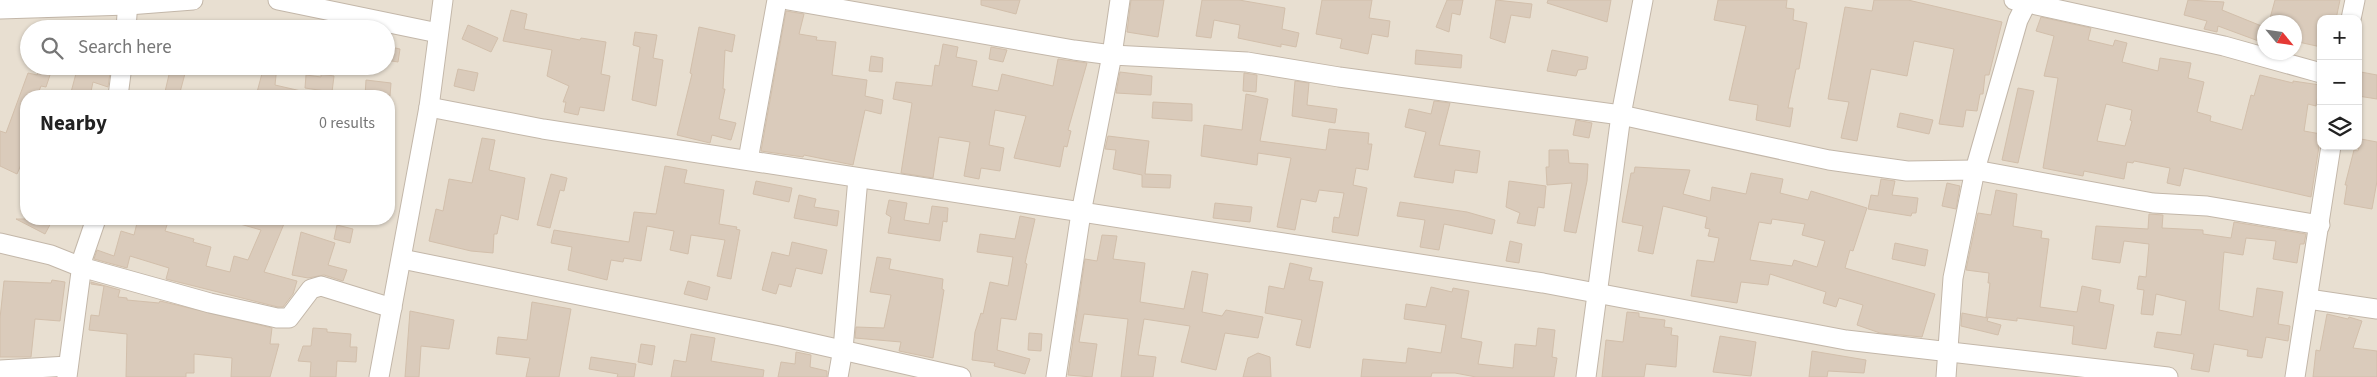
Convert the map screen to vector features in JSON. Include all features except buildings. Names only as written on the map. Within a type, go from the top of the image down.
[{"type":"street","points":[[0,9],[193,0]]},
{"type":"street","points":[[278,0],[375,20]]},
{"type":"street","points":[[379,377],[429,107],[442,0]]},
{"type":"street","points":[[748,160],[777,0]]},
{"type":"street","points":[[788,0],[1074,50],[1112,55],[1246,62],[1339,77],[1621,115],[1829,160],[1907,172],[1975,170],[2153,203],[2206,206],[2320,224]]},
{"type":"street","points":[[1056,377],[1081,213],[1112,55],[1120,0]]},
{"type":"street","points":[[1586,377],[1621,115],[1643,0]]},
{"type":"street","points":[[2352,15],[2355,0]]},
{"type":"street","points":[[1946,377],[1953,278],[1975,170],[2023,1],[2224,46],[2317,72]]},
{"type":"street","points":[[127,20],[128,2]]},
{"type":"street","points":[[395,24],[438,33]]},
{"type":"street","points":[[119,90],[121,75]]},
{"type":"street","points":[[429,107],[543,129],[1081,213],[1350,252],[1598,294],[1846,340],[2168,377]]},
{"type":"street","points":[[2295,377],[2330,150]]},
{"type":"street","points":[[838,377],[843,349],[858,178]]},
{"type":"street","points":[[0,370],[68,372],[81,267],[94,225]]},
{"type":"street","points":[[0,243],[51,255],[81,267],[210,303],[278,318],[289,318],[311,289],[321,286],[392,308]]},
{"type":"street","points":[[402,258],[843,349],[961,377]]},
{"type":"street","points":[[2308,299],[2377,309]]},
{"type":"shaded area","points":[[0,0],[2377,0],[2377,377],[0,377]]}]
